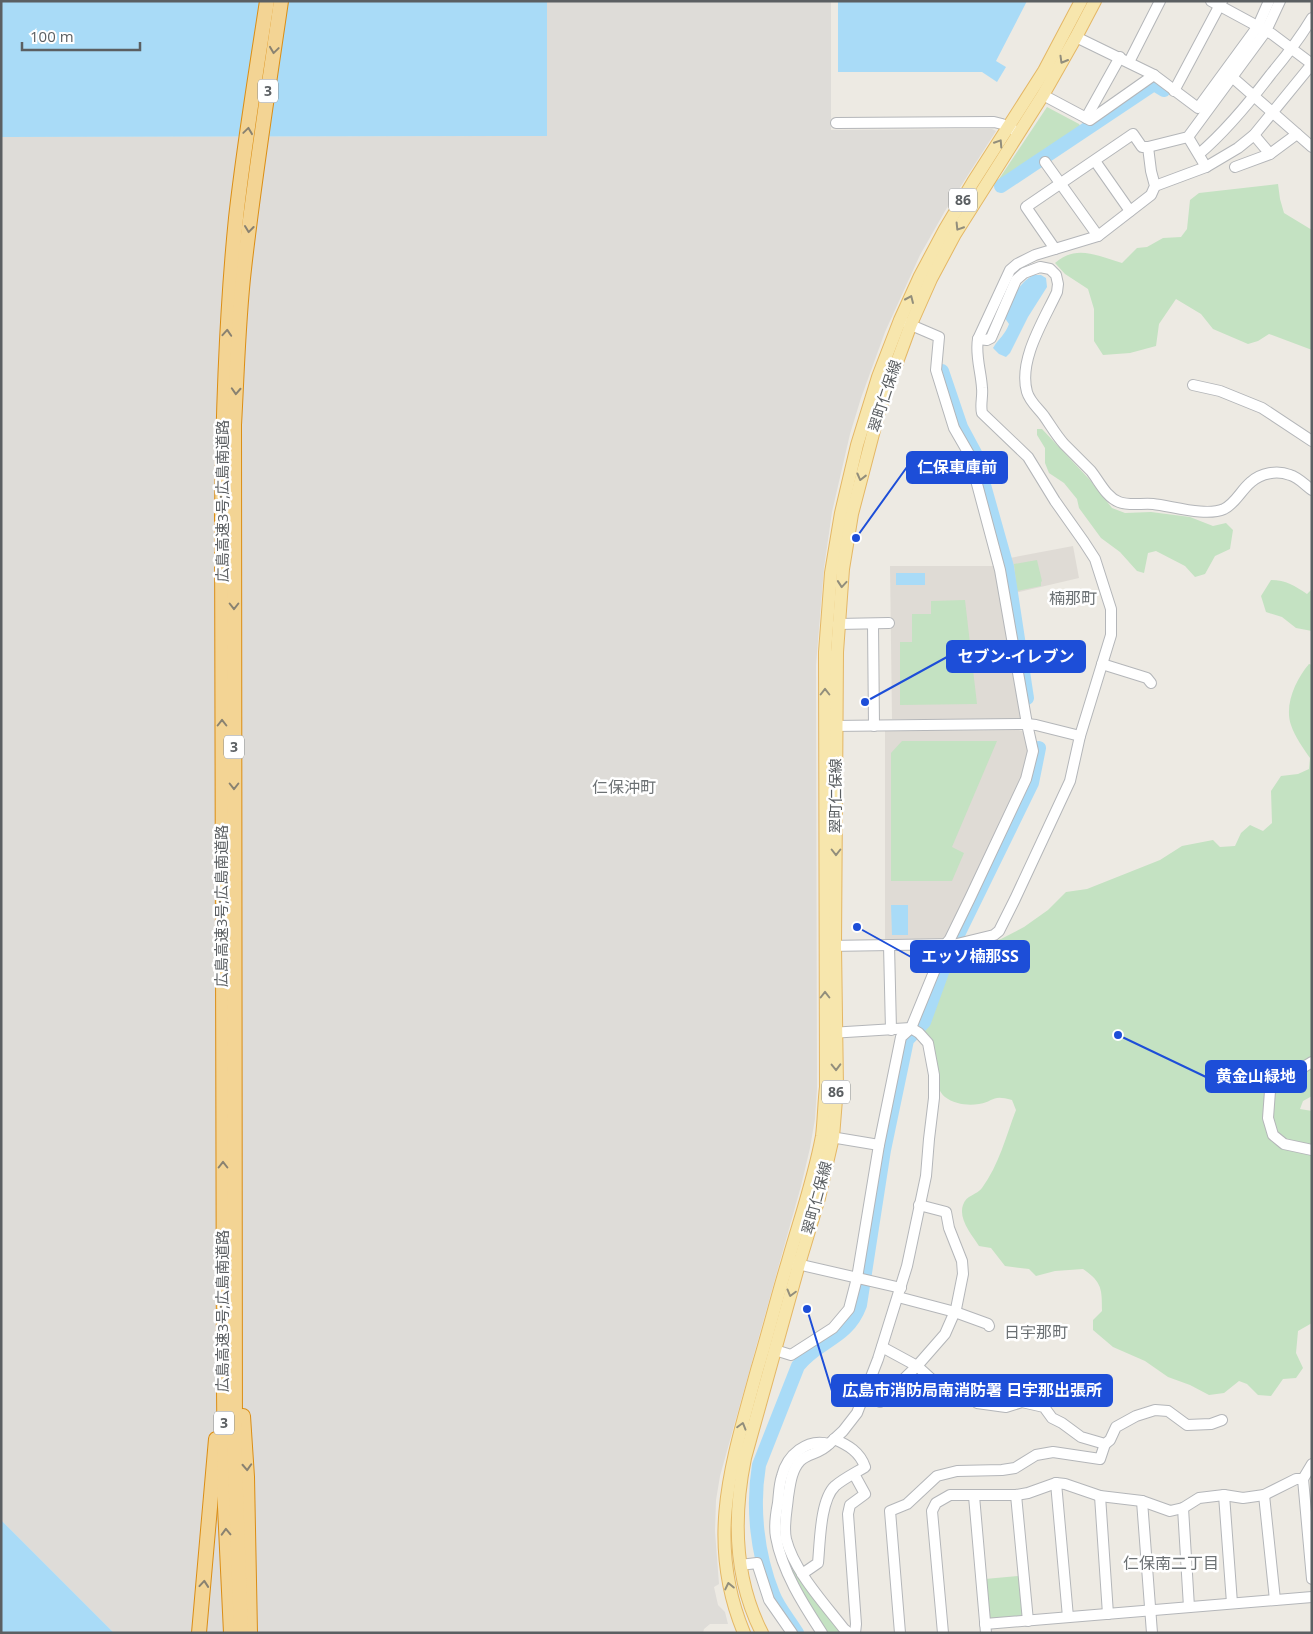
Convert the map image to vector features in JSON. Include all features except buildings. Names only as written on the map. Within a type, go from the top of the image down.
[{"type":"highway","name":"3","points":[[248,180],[267,1]]},
{"type":"highway","name":"3","points":[[248,180],[280,1]]},
{"type":"highway","name":"広島高速3号;広島南道路","points":[[231,1633],[224,1456],[223,425],[231,272],[248,180]]},
{"type":"highway","name":"広島高速3号;広島南道路","points":[[241,1633],[235,1466],[234,425],[248,180]]},
{"type":"highway","points":[[200,1632],[216,1430],[219,1280],[223,1214]]},
{"type":"highway","points":[[235,1314],[246,1452],[250,1633]]},
{"type":"highway","points":[[249,1522],[258,1633]]},
{"type":"main road","name":"翠町仁保線","points":[[831,726],[825,652],[831,573],[841,513],[880,410],[905,322],[931,279],[986,174],[1014,130],[1081,1]]},
{"type":"main road","name":"翠町仁保線","points":[[1014,130],[1043,95],[1095,1]]},
{"type":"main road","name":"翠町仁保線","points":[[744,1633],[730,1592],[725,1561],[723,1532],[726,1496],[734,1457],[793,1263],[819,1198],[837,1087],[830,1033],[831,726],[843,569],[861,456]]},
{"type":"main road","name":"翠町仁保線","points":[[762,1633],[749,1600],[740,1564],[737,1523],[741,1477],[775,1350],[793,1263]]},
{"type":"street","points":[[1086,118],[1160,1]]},
{"type":"street","points":[[1076,37],[1154,75],[1198,108],[1262,28],[1269,1]]},
{"type":"street","points":[[1055,249],[1026,207],[1133,134],[1142,148],[1188,137],[1232,77],[1280,1]]},
{"type":"street","points":[[1155,186],[1206,167],[1238,148],[1254,135],[1312,64],[1262,28],[1218,3],[1174,91]]},
{"type":"street","points":[[1199,154],[1217,139],[1254,96],[1292,49],[1312,18]]},
{"type":"street","points":[[1043,95],[1090,120],[1154,75]]},
{"type":"street","points":[[1232,77],[1312,146]]},
{"type":"street","points":[[836,123],[994,122],[1014,130]]},
{"type":"street","points":[[1235,167],[1270,154],[1297,134]]},
{"type":"street","points":[[1254,135],[1270,154]]},
{"type":"street","points":[[1188,137],[1206,167]]},
{"type":"street","points":[[830,946],[950,944],[994,935],[999,931],[1070,781],[1080,736],[1111,634],[1111,609],[1095,559],[1055,501],[1028,457],[982,413],[978,339],[1010,270],[1017,264],[1055,249],[1098,236],[1151,195],[1155,186],[1148,148]]},
{"type":"street","points":[[1095,161],[1130,210]]},
{"type":"street","points":[[1045,162],[1098,236]]},
{"type":"street","points":[[978,339],[987,340],[991,338],[1016,280],[1024,273],[1040,267],[1050,269],[1056,275],[1057,292],[1030,350],[1025,374],[1027,392],[1055,434],[1092,472],[1111,497],[1118,502],[1128,504],[1151,504],[1196,511],[1214,511],[1224,509],[1236,500],[1251,482],[1264,474],[1278,472],[1291,475],[1312,490]]},
{"type":"street","points":[[775,1350],[790,1355],[833,1328],[849,1309],[861,1279],[879,1145],[901,1038],[914,1030],[950,944],[950,938],[1026,779],[1033,751],[1000,570],[969,454],[954,428],[936,370],[939,338],[905,322]]},
{"type":"street","points":[[1193,385],[1220,391],[1262,408],[1312,441]]},
{"type":"street","points":[[838,624],[889,623]]},
{"type":"street","points":[[873,624],[874,726]]},
{"type":"street","points":[[1102,664],[1147,678],[1151,683]]},
{"type":"street","points":[[831,726],[1027,724],[1080,736]]},
{"type":"street","points":[[889,945],[891,1030]]},
{"type":"street","points":[[830,1033],[914,1030],[928,1043],[934,1075],[934,1098],[928,1139],[926,1176],[899,1292],[882,1347],[857,1414],[824,1450],[807,1456],[800,1461],[791,1478],[785,1538],[802,1574],[849,1633]]},
{"type":"street","points":[[1312,1062],[1279,1082],[1270,1091],[1268,1118],[1272,1135],[1284,1144],[1312,1150]]},
{"type":"street","points":[[828,1136],[879,1145]]},
{"type":"street","points":[[866,1390],[880,1402],[917,1366],[945,1334],[955,1312],[962,1286],[962,1261],[949,1228],[946,1212],[919,1205]]},
{"type":"street","points":[[793,1263],[861,1279],[988,1324],[989,1326]]},
{"type":"street","points":[[882,1347],[917,1366],[940,1386]]},
{"type":"street","points":[[977,1403],[1006,1407],[1022,1402],[1044,1407],[1052,1418],[1081,1437],[1105,1444]]},
{"type":"street","points":[[900,1633],[890,1511],[907,1504],[937,1476],[957,1471],[1015,1468],[1036,1455],[1053,1452],[1100,1459],[1105,1444],[1110,1440],[1116,1427],[1136,1416],[1155,1410],[1168,1411],[1187,1425],[1211,1424],[1222,1420]]},
{"type":"street","points":[[802,1574],[818,1563],[825,1505],[828,1496],[834,1487],[865,1467],[862,1459],[847,1445],[832,1441],[808,1444],[793,1454],[782,1475],[776,1516],[775,1536],[787,1572],[807,1611],[822,1633]]},
{"type":"street","points":[[1312,1464],[1303,1479],[1312,1579]]},
{"type":"street","points":[[854,1474],[865,1494],[850,1505],[848,1514],[856,1624],[855,1633]]},
{"type":"street","points":[[943,1633],[932,1511],[936,1503],[950,1495],[1016,1495],[1028,1493],[1056,1483],[1065,1484],[1100,1496],[1142,1501],[1170,1511],[1183,1508],[1199,1498],[1224,1495],[1242,1498],[1264,1494],[1296,1479],[1303,1479]]},
{"type":"street","points":[[1056,1483],[1068,1617]]},
{"type":"street","points":[[1264,1494],[1275,1600]]},
{"type":"street","points":[[1016,1495],[1028,1620]]},
{"type":"street","points":[[1224,1495],[1232,1603]]},
{"type":"street","points":[[974,1496],[986,1629],[1028,1620],[1312,1597]]},
{"type":"street","points":[[1100,1496],[1108,1614]]},
{"type":"street","points":[[1142,1501],[1152,1633]]},
{"type":"street","points":[[1183,1508],[1189,1607]]},
{"type":"street","points":[[740,1564],[757,1563],[769,1600],[792,1633]]},
{"type":"shaded area","points":[[547,1],[831,1],[831,130],[992,129],[996,131],[945,211],[920,255],[885,332],[850,434],[832,512],[824,568],[816,665],[817,1089],[815,1119],[801,1186],[720,1476],[716,1500],[715,1531],[719,1584],[714,1587],[718,1605],[725,1612],[728,1624],[710,1624],[704,1629],[703,1633],[114,1633],[1,1520],[1,137],[547,136]]},
{"type":"shaded area","points":[[1073,546],[1079,578],[1015,593],[1010,558]]},
{"type":"shaded area","points":[[890,566],[995,566],[1022,716],[1019,719],[892,719]]},
{"type":"shaded area","points":[[1019,730],[1025,732],[1030,748],[1023,778],[946,939],[885,941],[885,731]]},
{"type":"green space","points":[[1047,107],[1079,124],[1081,127],[999,183],[997,182]]},
{"type":"green space","points":[[1278,184],[1284,213],[1312,230],[1312,350],[1269,334],[1258,341],[1248,344],[1213,329],[1201,314],[1176,299],[1159,324],[1156,346],[1130,353],[1103,355],[1094,341],[1094,309],[1088,289],[1065,274],[1055,263],[1071,254],[1087,253],[1122,263],[1137,248],[1147,247],[1163,238],[1181,237],[1187,229],[1190,200],[1199,193]]},
{"type":"green space","points":[[1037,429],[1042,429],[1090,480],[1112,508],[1125,513],[1151,512],[1190,517],[1213,526],[1226,523],[1233,530],[1230,549],[1215,556],[1205,574],[1195,577],[1185,566],[1156,551],[1148,553],[1144,573],[1137,571],[1120,552],[1101,538],[1079,508],[1077,499],[1064,483],[1049,473],[1045,463],[1045,448],[1037,435]]},
{"type":"green space","points":[[1037,560],[1042,581],[1041,586],[1017,591],[1014,564]]},
{"type":"green space","points":[[1271,580],[1286,582],[1307,594],[1312,589],[1312,631],[1296,628],[1282,617],[1266,612],[1261,596]]},
{"type":"green space","points":[[965,600],[977,704],[900,705],[900,642],[912,642],[912,614],[931,614],[931,601]]},
{"type":"green space","points":[[1309,664],[1312,665],[1312,1096],[1303,1101],[1300,1109],[1312,1111],[1312,1323],[1298,1331],[1296,1353],[1303,1368],[1296,1378],[1283,1379],[1271,1396],[1258,1395],[1247,1384],[1239,1381],[1224,1393],[1209,1395],[1190,1385],[1168,1377],[1145,1361],[1113,1347],[1093,1330],[1093,1320],[1102,1311],[1102,1297],[1097,1282],[1083,1269],[1055,1271],[1036,1276],[1029,1269],[1005,1266],[991,1248],[979,1246],[962,1216],[963,1205],[967,1199],[980,1190],[988,1179],[998,1160],[1016,1110],[1012,1100],[1005,1098],[997,1098],[984,1103],[970,1105],[957,1103],[945,1097],[937,1085],[921,1029],[937,987],[951,962],[971,948],[1001,939],[1024,927],[1048,910],[1066,892],[1087,889],[1160,860],[1182,846],[1213,840],[1220,847],[1235,846],[1241,833],[1250,825],[1263,831],[1272,823],[1271,791],[1281,776],[1298,774],[1309,769],[1310,758],[1299,742],[1291,725],[1289,709],[1292,693]]},
{"type":"green space","points":[[902,741],[997,741],[952,847],[964,853],[952,881],[891,881],[891,753]]},
{"type":"green space","points":[[780,1526],[842,1633],[827,1633],[804,1596],[784,1552]]},
{"type":"green space","points":[[1019,1576],[1023,1614],[1018,1618],[993,1620],[988,1616],[985,1579]]},
{"type":"water","points":[[1,1],[547,1],[547,136],[1,137]]},
{"type":"water","points":[[838,1],[1027,1],[996,61],[1006,67],[997,82],[982,72],[838,72]]},
{"type":"water","points":[[1034,275],[1041,275],[1046,278],[1047,287],[1006,357],[999,354],[993,348],[1009,324],[1004,317],[1016,293],[1028,278]]},
{"type":"water","points":[[896,573],[925,573],[925,585],[896,585]]},
{"type":"water","points":[[891,905],[908,905],[908,935],[892,935]]},
{"type":"water","points":[[1,1520],[114,1633],[1,1633]]},
{"type":"waterway","points":[[1001,186],[1154,84],[1164,90]]},
{"type":"waterway","points":[[942,371],[961,427],[975,453],[1007,567],[1027,698]]},
{"type":"waterway","points":[[797,1633],[775,1599],[763,1563],[756,1514],[759,1465],[798,1366],[814,1350],[848,1326],[860,1305],[884,1150],[907,1040],[924,1022],[949,953],[1032,783],[1039,748]]},
{"type":"place","name":"仁保車庫前","points":[[856,538]]},
{"type":"place","name":"セブン-イレブン","points":[[865,702]]},
{"type":"place","name":"エッソ楠那SS","points":[[857,927]]},
{"type":"place","name":"黄金山緑地","points":[[1118,1035]]},
{"type":"place","name":"広島市消防局南消防署 日宇那出張所","points":[[807,1309]]},
{"type":"district","name":"楠那町","points":[[1073,598]]},
{"type":"district","name":"仁保沖町","points":[[624,787]]},
{"type":"district","name":"日宇那町","points":[[1036,1332]]},
{"type":"district","name":"仁保南二丁目","points":[[1171,1563]]}]
